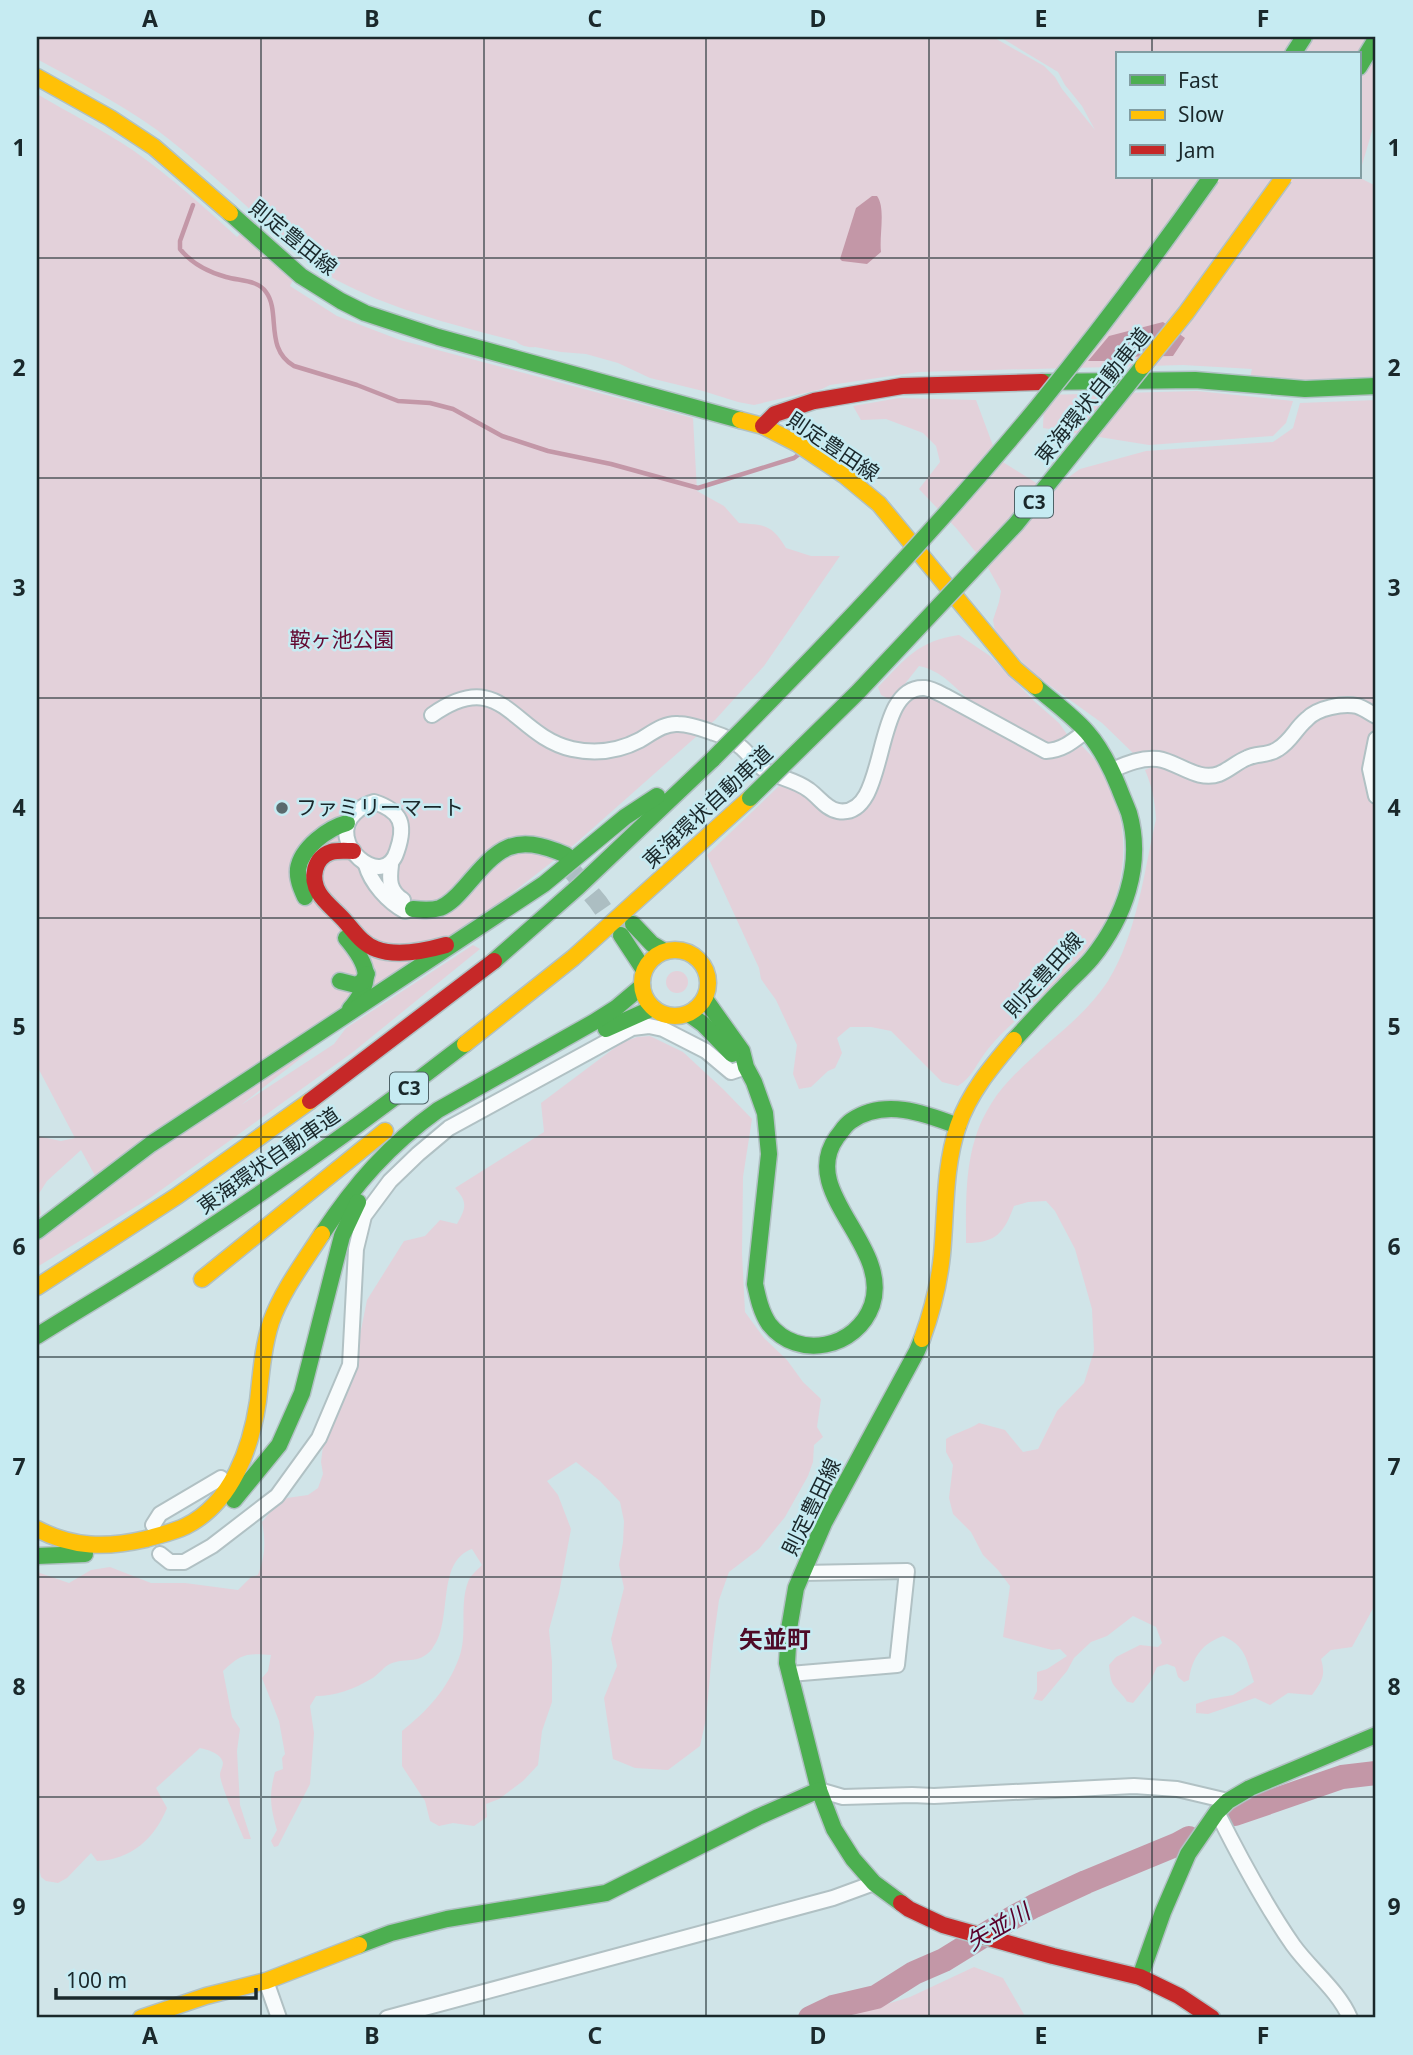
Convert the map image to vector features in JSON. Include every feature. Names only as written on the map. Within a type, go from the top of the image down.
[{"type":"main road","points":[[1294,52],[1304,37]]},
{"type":"main road","points":[[1360,65],[1376,39]]},
{"type":"main road","name":"則定豊田線","points":[[37,77],[110,118],[154,147],[301,276],[365,313],[438,338],[763,426],[798,444],[844,475],[879,504],[1015,669],[1086,731],[1103,753],[1129,814],[1133,838],[1130,886],[1122,911],[1091,959],[998,1059],[975,1090],[957,1126],[947,1173],[938,1283],[925,1329],[917,1351],[824,1523],[802,1573],[796,1588],[789,1629],[787,1664],[819,1790],[834,1829],[853,1859],[874,1883],[909,1909],[943,1925],[1140,1977],[1179,1996],[1212,2018]]},
{"type":"main road","name":"東海環状自動車道","points":[[37,1287],[109,1242],[340,1081],[493,962],[713,759],[820,652],[971,487],[1062,377],[1210,178]]},
{"type":"main road","name":"東海環状自動車道","points":[[37,1336],[198,1236],[401,1094],[573,958],[750,798],[858,692],[1016,524],[1186,313],[1283,178]]},
{"type":"main road","points":[[763,426],[775,414],[814,401],[902,386],[1094,380],[1208,381],[1305,389],[1376,386]]},
{"type":"main road","points":[[37,1231],[151,1144],[479,929],[544,884],[625,817],[713,759]]},
{"type":"main road","points":[[340,1020],[362,994],[367,974],[366,965],[359,952],[305,897],[297,875],[302,855],[339,824],[347,823]]},
{"type":"main road","points":[[413,909],[428,911],[442,908],[457,896],[495,853],[511,845],[544,845],[563,857]]},
{"type":"main road","points":[[353,851],[333,852],[320,860],[315,868],[313,884],[368,944],[387,951],[429,949],[456,942],[479,929]]},
{"type":"main road","points":[[37,1529],[65,1542],[103,1546],[172,1532],[203,1515],[218,1500],[239,1470],[251,1440],[265,1341],[277,1307],[333,1217],[361,1178],[396,1141],[438,1110],[616,1008],[643,978],[656,956],[664,951],[684,950],[701,961],[709,979],[709,989],[698,1008],[689,1014],[670,1016],[653,1008],[644,994],[643,978],[627,930],[664,951]]},
{"type":"main road","points":[[433,1089],[573,958]]},
{"type":"main road","points":[[340,981],[350,986],[359,985],[367,974]]},
{"type":"main road","points":[[705,999],[742,1051],[765,1113],[769,1154],[755,1284],[764,1318],[776,1332],[792,1342],[808,1347],[823,1346],[851,1336],[870,1313],[874,1300],[876,1289],[873,1266],[832,1193],[828,1175],[831,1145],[841,1130],[854,1117],[887,1108],[927,1115],[957,1126]]},
{"type":"main road","points":[[37,1556],[103,1553],[150,1545],[208,1524],[229,1506],[278,1445],[293,1412],[309,1368],[342,1236],[350,1216],[369,1185],[397,1156],[440,1123],[597,1034],[653,1008]]},
{"type":"main road","points":[[689,1014],[703,1024],[746,1067]]},
{"type":"main road","points":[[202,1279],[392,1125]]},
{"type":"main road","points":[[1140,1977],[1163,1912],[1188,1854],[1222,1807],[1250,1788],[1376,1735]]},
{"type":"main road","points":[[141,2018],[206,1996],[266,1981],[391,1933],[481,1913],[606,1893],[758,1817],[819,1790]]},
{"type":"street","points":[[432,715],[459,699],[482,698],[505,705],[528,727],[554,743],[600,751],[617,749],[677,723],[693,726],[728,738],[742,747],[763,770],[808,789],[827,807],[836,811],[847,811],[856,807],[868,791],[895,709],[902,698],[918,688],[929,688],[1046,751],[1066,747],[1086,731]]},
{"type":"street","points":[[1112,770],[1137,760],[1159,759],[1193,773],[1218,775],[1245,758],[1277,750],[1293,737],[1312,714],[1330,708],[1359,706],[1376,716]]},
{"type":"street","points":[[1376,739],[1370,769],[1376,796]]},
{"type":"street","points":[[374,802],[392,810],[402,826],[391,865],[390,879],[394,893],[408,902],[413,909],[405,911],[390,900],[353,851],[346,837],[347,823],[352,816],[366,804],[374,802]]},
{"type":"street","points":[[366,865],[382,868],[391,865]]},
{"type":"street","points":[[160,1555],[170,1562],[184,1562],[212,1546],[278,1496],[319,1438],[350,1366],[356,1249],[364,1216],[390,1181],[428,1145],[449,1128],[632,1028],[649,1026],[663,1029],[706,1051],[731,1072],[746,1067]]},
{"type":"street","points":[[153,1525],[160,1514],[221,1478]]},
{"type":"street","points":[[790,1674],[897,1665],[907,1571],[802,1573]]},
{"type":"street","points":[[819,1790],[843,1797],[934,1796],[1134,1786],[1177,1789],[1222,1807],[1253,1883],[1288,1936],[1350,2018]]},
{"type":"street","points":[[387,2018],[833,1898],[874,1883]]},
{"type":"street","points":[[266,1981],[279,2018]]},
{"type":"green space","points":[[37,37],[993,37],[1044,66],[1095,130],[1058,72],[1000,37],[1376,37],[1376,118],[1360,172],[1360,52],[1116,52],[1116,178],[1360,178],[1376,186],[1376,377],[1318,382],[1250,378],[1252,369],[1183,365],[918,372],[830,385],[754,405],[738,402],[650,378],[618,363],[586,354],[525,346],[516,341],[404,309],[351,287],[301,258],[299,253],[229,190],[157,130],[113,101],[37,59]]},
{"type":"green space","name":"鞍ヶ池公園","points":[[37,94],[148,161],[237,237],[240,234],[294,278],[290,286],[337,316],[400,340],[693,418],[697,491],[724,506],[739,523],[762,526],[772,531],[786,548],[811,556],[840,556],[764,666],[715,720],[575,844],[241,1105],[334,1044],[346,1028],[473,945],[480,949],[353,1052],[150,1198],[37,1267],[37,1240],[104,1192],[81,1150],[47,1181],[38,1195],[41,1214],[37,1218],[37,1136],[61,1141],[75,1138],[37,1066]]},
{"type":"green space","points":[[1197,391],[1293,401],[1286,423],[1273,436],[1149,445],[1043,428],[1044,395]]},
{"type":"green space","points":[[899,398],[976,400],[998,459],[1049,491],[1080,469],[1146,451],[1273,442],[1293,428],[1300,403],[1376,400],[1376,710],[1327,705],[1273,748],[1205,772],[1157,755],[1133,753],[1102,723],[1031,672],[995,631],[993,620],[1001,591],[987,566],[919,489],[940,462],[936,446],[923,433],[886,419],[861,420],[853,406]]},
{"type":"green space","points":[[959,635],[990,656],[1059,723],[1069,737],[1054,743],[1023,734],[980,708],[941,676],[919,666],[889,699],[881,695],[878,687],[914,652],[933,642]]},
{"type":"green space","points":[[928,695],[1047,759],[1065,755],[1081,745],[1099,765],[1110,784],[1122,825],[1122,867],[1112,909],[1083,954],[997,1038],[971,1074],[958,1086],[942,1082],[891,1031],[850,1027],[837,1038],[842,1053],[835,1068],[811,1087],[799,1089],[793,1074],[797,1045],[776,1000],[761,979],[759,968],[707,855],[779,786],[800,792],[826,813],[838,817],[857,814],[866,806],[891,733],[908,700]]},
{"type":"green space","points":[[1350,710],[1376,721],[1369,753],[1370,797],[1376,810],[1376,1603],[1352,1647],[1331,1650],[1321,1659],[1322,1678],[1312,1695],[1288,1693],[1270,1705],[1255,1698],[1208,1714],[1196,1713],[1196,1704],[1233,1695],[1254,1682],[1241,1649],[1223,1636],[1199,1652],[1189,1680],[1184,1682],[1178,1677],[1175,1667],[1167,1664],[1157,1667],[1150,1682],[1133,1703],[1127,1702],[1113,1683],[1109,1665],[1116,1657],[1140,1645],[1158,1647],[1162,1643],[1156,1627],[1133,1616],[1107,1636],[1091,1642],[1074,1658],[1067,1671],[1042,1701],[1033,1699],[1037,1691],[1037,1672],[1067,1656],[1060,1649],[1052,1650],[1003,1637],[1010,1586],[983,1555],[971,1532],[953,1514],[949,1498],[953,1465],[946,1452],[946,1439],[979,1423],[1005,1430],[1023,1452],[1038,1449],[1057,1411],[1084,1383],[1094,1351],[1092,1309],[1075,1249],[1055,1211],[1046,1201],[1014,1206],[998,1235],[985,1241],[966,1243],[968,1171],[976,1137],[982,1120],[1002,1088],[1087,1008],[1118,963],[1133,923],[1156,819],[1153,794],[1145,770],[1160,763],[1218,779],[1318,716]]},
{"type":"green space","points":[[677,971],[687,978],[688,982],[681,992],[677,993],[667,986],[666,982],[673,972]]},
{"type":"green space","points":[[650,1036],[683,1052],[752,1119],[743,1177],[742,1253],[745,1312],[764,1338],[821,1399],[817,1427],[823,1437],[814,1445],[813,1462],[808,1476],[785,1517],[759,1549],[729,1572],[719,1600],[706,1719],[700,1746],[668,1770],[635,1768],[613,1759],[604,1698],[617,1666],[611,1639],[624,1588],[619,1565],[624,1521],[620,1502],[576,1462],[547,1481],[558,1495],[571,1529],[549,1630],[552,1702],[542,1731],[538,1765],[523,1781],[499,1799],[486,1804],[487,1817],[474,1826],[453,1823],[439,1826],[430,1821],[425,1801],[402,1766],[402,1731],[420,1716],[449,1680],[462,1649],[465,1591],[470,1578],[482,1565],[472,1549],[461,1556],[453,1566],[439,1637],[427,1654],[416,1659],[394,1662],[365,1683],[351,1689],[316,1696],[310,1706],[314,1733],[310,1784],[278,1846],[274,1847],[271,1841],[277,1830],[271,1794],[275,1772],[283,1769],[282,1758],[285,1754],[279,1721],[262,1678],[268,1671],[271,1655],[250,1655],[240,1658],[223,1671],[232,1717],[240,1729],[237,1751],[240,1805],[251,1839],[244,1839],[226,1796],[220,1774],[222,1760],[214,1752],[200,1748],[156,1788],[167,1808],[149,1838],[121,1857],[97,1861],[91,1853],[67,1878],[58,1883],[46,1881],[41,1877],[37,1859],[37,1572],[69,1583],[91,1570],[110,1567],[151,1583],[185,1583],[238,1590],[251,1577],[258,1575],[264,1549],[262,1522],[287,1498],[308,1495],[318,1488],[323,1474],[321,1462],[324,1438],[354,1365],[367,1300],[404,1241],[425,1236],[440,1220],[457,1224],[464,1201],[455,1188],[544,1132],[541,1103],[621,1043]]},
{"type":"green space","points":[[974,1967],[1003,1978],[1026,2018],[841,2018],[910,1997]]},
{"type":"shaded area","points":[[872,196],[877,196],[880,201],[881,252],[867,264],[842,261],[840,259],[856,208]]},
{"type":"shaded area","points":[[1163,322],[1185,338],[1173,356],[1117,357],[1115,361],[1088,361],[1109,336]]},
{"type":"waterway","points":[[193,205],[180,241],[180,249],[207,270],[263,288],[270,300],[279,350],[294,366],[398,401],[430,403],[453,409],[502,436],[548,451],[611,464],[698,488],[798,455]]},
{"type":"waterway","name":"矢並川","points":[[1235,1814],[1342,1777],[1376,1773]]},
{"type":"waterway","name":"矢並川","points":[[810,2018],[833,2007],[876,1997],[1034,1906],[1189,1838]]},
{"type":"tunnel","points":[[573,872],[619,932]]},
{"type":"traffic: fast","points":[[1294,52],[1304,37]]},
{"type":"traffic: fast","points":[[1360,65],[1376,39]]},
{"type":"traffic: fast","points":[[713,759],[880,586],[961,497],[1039,405],[1105,321],[1210,178]]},
{"type":"traffic: fast","points":[[230,213],[301,276],[365,313],[438,337],[740,420]]},
{"type":"traffic: fast","points":[[750,798],[858,692],[1016,524],[1143,366]]},
{"type":"traffic: fast","points":[[1042,382],[1195,380],[1305,389],[1376,386]]},
{"type":"traffic: fast","points":[[1014,1040],[1088,962],[1103,942],[1122,908],[1134,852],[1129,813],[1102,752],[1081,726],[1035,686]]},
{"type":"traffic: fast","points":[[494,961],[578,887],[713,759]]},
{"type":"traffic: fast","points":[[37,1231],[151,1144],[544,884],[625,817],[657,796]]},
{"type":"traffic: fast","points":[[305,897],[298,873],[300,861],[316,840],[347,823]]},
{"type":"traffic: fast","points":[[413,909],[433,910],[447,904],[488,862],[508,847],[533,845],[566,855]]},
{"type":"traffic: fast","points":[[633,924],[652,944],[664,951]]},
{"type":"traffic: fast","points":[[621,935],[644,970]]},
{"type":"traffic: fast","points":[[346,938],[360,957],[366,973],[363,990],[350,1009]]},
{"type":"traffic: fast","points":[[340,981],[356,985],[362,982],[367,974]]},
{"type":"traffic: fast","points":[[322,1234],[374,1166],[420,1123],[438,1110],[594,1022],[642,986]]},
{"type":"traffic: fast","points":[[705,999],[742,1051],[765,1113],[769,1154],[755,1284],[762,1310],[769,1324],[781,1336],[810,1346],[840,1340],[854,1331],[872,1305],[875,1283],[869,1261],[836,1199],[828,1178],[828,1158],[845,1126],[864,1114],[890,1109],[932,1116],[958,1126]]},
{"type":"traffic: fast","points":[[606,1029],[653,1008]]},
{"type":"traffic: fast","points":[[689,1014],[703,1024],[732,1054]]},
{"type":"traffic: fast","points":[[37,1336],[160,1260],[268,1188],[465,1044]]},
{"type":"traffic: fast","points":[[234,1500],[279,1445],[302,1393],[342,1236],[358,1202]]},
{"type":"traffic: fast","points":[[901,1903],[874,1883],[853,1859],[834,1829],[819,1790],[787,1663],[796,1588],[824,1523],[922,1339]]},
{"type":"traffic: fast","points":[[37,1556],[85,1554]]},
{"type":"traffic: fast","points":[[1140,1977],[1163,1912],[1188,1854],[1217,1812],[1228,1801],[1250,1788],[1376,1735]]},
{"type":"traffic: fast","points":[[359,1945],[391,1933],[447,1919],[606,1893],[758,1817],[819,1790]]},
{"type":"traffic: slow","points":[[37,77],[110,118],[154,147],[230,213]]},
{"type":"traffic: slow","points":[[1143,366],[1186,313],[1283,178]]},
{"type":"traffic: slow","points":[[740,420],[763,426],[798,444],[844,475],[879,504],[1015,669],[1035,686]]},
{"type":"traffic: slow","points":[[465,1044],[573,958],[750,798]]},
{"type":"traffic: slow","points":[[668,950],[682,950],[694,955],[703,964],[708,983],[706,996],[699,1007],[682,1016],[668,1016],[656,1011],[647,1002],[642,990],[642,976],[647,964],[656,955],[668,950]]},
{"type":"traffic: slow","points":[[922,1339],[939,1276],[953,1142],[975,1091],[1014,1040]]},
{"type":"traffic: slow","points":[[37,1287],[177,1196],[310,1101]]},
{"type":"traffic: slow","points":[[202,1279],[385,1131]]},
{"type":"traffic: slow","points":[[37,1529],[77,1543],[104,1545],[132,1542],[186,1526],[216,1503],[237,1472],[250,1437],[271,1322],[287,1288],[322,1234]]},
{"type":"traffic: slow","points":[[141,2018],[206,1996],[266,1981],[359,1945]]},
{"type":"traffic: jam","points":[[763,426],[775,414],[814,401],[902,386],[1042,382]]},
{"type":"traffic: jam","points":[[353,851],[336,851],[325,855],[317,864],[314,875],[321,897],[358,937],[371,947],[393,953],[446,945]]},
{"type":"traffic: jam","points":[[310,1101],[494,961]]},
{"type":"traffic: jam","points":[[901,1903],[943,1925],[1140,1977],[1179,1996],[1212,2018]]},
{"type":"place","name":"ファミリーマート","points":[[282,808]]},
{"type":"district","name":"矢並町","points":[[775,1640]]}]
